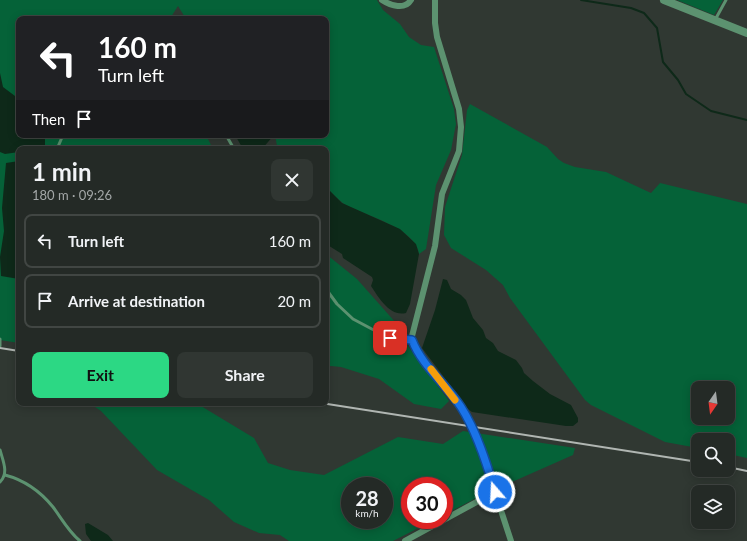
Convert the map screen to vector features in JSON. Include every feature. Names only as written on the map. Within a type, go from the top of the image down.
[{"type":"street","points":[[382,0],[391,5],[401,6],[409,3],[411,0]]},
{"type":"street","points":[[435,0],[435,23],[437,37],[459,109],[461,127],[459,151],[442,194],[435,246],[412,340],[418,354],[463,411],[474,434],[511,541]]},
{"type":"street","points":[[664,0],[747,33]]},
{"type":"street","points":[[405,541],[495,492]]},
{"type":"lane","points":[[715,20],[726,0]]},
{"type":"lane","points":[[329,294],[337,304],[353,319],[384,336],[412,340]]},
{"type":"lane","points":[[0,339],[0,346]]},
{"type":"lane","points":[[0,450],[5,468],[5,475],[0,482]]},
{"type":"lane","points":[[5,475],[23,481],[34,488],[53,507],[67,530],[80,541]]},
{"type":"green space","points":[[0,0],[377,0],[383,10],[400,24],[409,37],[421,45],[434,47],[454,109],[456,124],[451,150],[436,185],[426,249],[419,254],[409,236],[388,223],[344,204],[329,190],[329,146],[277,146],[276,138],[329,138],[329,16],[184,16],[178,6],[172,16],[16,16],[16,138],[208,138],[212,146],[16,146],[16,343],[0,340]]},
{"type":"green space","points":[[677,0],[723,0],[714,15]]},
{"type":"green space","points":[[470,104],[547,147],[558,159],[575,167],[606,172],[651,193],[660,183],[747,204],[747,458],[735,455],[735,433],[691,433],[691,447],[665,442],[591,405],[585,400],[510,298],[503,285],[486,270],[451,248],[444,235],[445,207],[462,155],[467,110]]},
{"type":"green space","points":[[329,256],[357,279],[396,323],[407,345],[449,401],[441,409],[414,404],[379,379],[341,367],[329,366]]},
{"type":"green space","points":[[94,406],[201,406],[254,438],[268,463],[290,470],[324,475],[398,437],[443,444],[463,431],[575,448],[573,455],[478,497],[453,510],[453,477],[401,477],[401,529],[416,529],[393,541],[289,541],[280,535],[259,533],[234,522],[209,500],[157,470],[101,411]]},
{"type":"shaded area","points":[[0,73],[3,87],[16,97],[16,138],[45,138],[45,145],[16,146],[16,152],[5,154],[0,152]]},
{"type":"shaded area","points":[[237,138],[271,138],[265,146],[241,146]]},
{"type":"shaded area","points":[[16,161],[16,278],[1,276],[0,257],[4,231],[2,208],[6,163]]},
{"type":"shaded area","points":[[329,190],[342,203],[400,229],[416,244],[419,254],[410,304],[406,313],[395,312],[386,306],[371,286],[373,280],[372,277],[343,258],[342,254],[329,246]]},
{"type":"shaded area","points":[[443,279],[447,280],[451,289],[466,300],[473,318],[483,330],[486,338],[493,343],[498,351],[516,360],[524,373],[550,394],[571,405],[578,418],[578,422],[573,426],[566,426],[472,412],[468,409],[422,348],[435,310]]},
{"type":"shaded area","points":[[88,523],[108,535],[113,541],[91,541],[86,534],[85,524]]},
{"type":"waterway","points":[[581,0],[631,8],[644,13],[657,28],[663,62],[678,80],[686,94],[711,111],[747,120]]},
{"type":"railway","points":[[0,348],[16,351]]},
{"type":"railway","points":[[329,404],[691,461]]},
{"type":"railway","points":[[735,468],[747,471]]},
{"type":"slow traffic","points":[[431,369],[455,400]]},
{"type":"route","points":[[390,338],[404,338],[412,340],[418,354],[460,406],[474,434],[495,492]]}]
